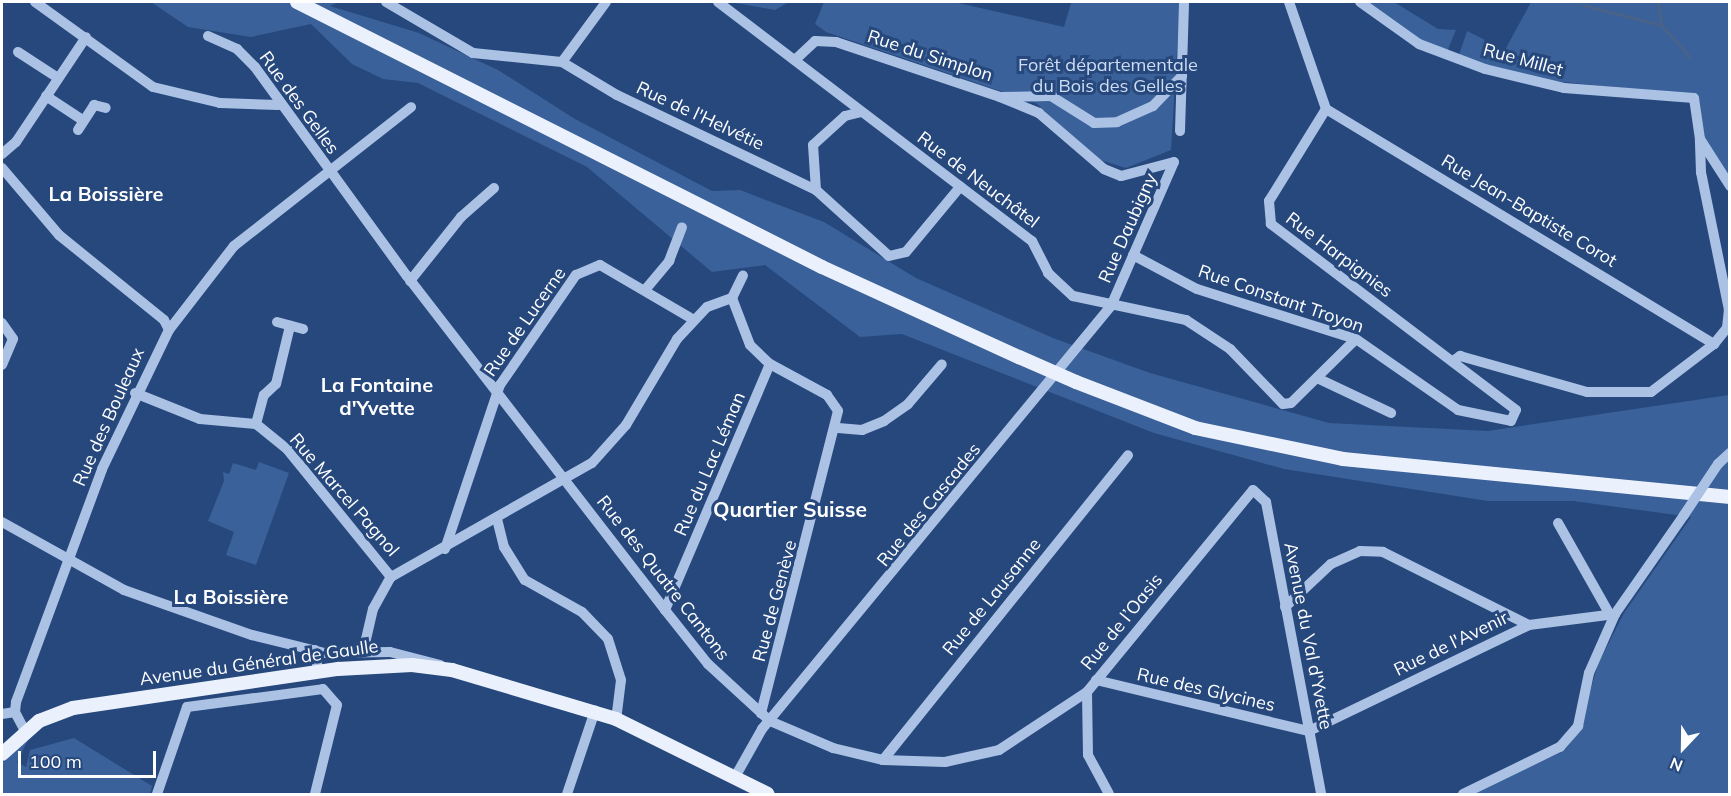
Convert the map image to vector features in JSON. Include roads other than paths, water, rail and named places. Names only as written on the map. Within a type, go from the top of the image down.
[{"type":"main road","points":[[297,2],[822,267],[1076,382],[1195,428],[1343,459],[1730,497]]},
{"type":"main road","name":"Avenue du Général de Gaulle","points":[[2,754],[25,731],[73,708],[318,671],[392,664],[452,670],[616,718],[768,795]]},
{"type":"street","points":[[35,2],[141,79],[164,91],[220,103],[278,105]]},
{"type":"street","name":"Rue de l'Helvétie","points":[[386,2],[472,53],[562,62],[617,95],[816,190],[897,257],[960,187]]},
{"type":"street","points":[[562,62],[606,2]]},
{"type":"street","name":"Rue de Neuchâtel","points":[[718,2],[796,59],[861,112],[1032,241],[1059,286],[1093,304],[1148,309],[1186,320],[1230,349],[1283,404],[1317,378],[1356,339]]},
{"type":"street","points":[[1180,131],[1184,2]]},
{"type":"street","points":[[1289,2],[1326,109]]},
{"type":"street","name":"Rue Millet","points":[[1360,2],[1419,44],[1485,69],[1576,90],[1694,98],[1700,139]]},
{"type":"street","name":"Rue des Gelles","points":[[208,36],[237,49],[330,173]]},
{"type":"street","points":[[2,154],[46,96],[86,37]]},
{"type":"street","name":"Rue du Simplon","points":[[796,59],[815,41],[836,42],[1000,97],[1051,96],[1094,123],[1117,122],[1153,106],[1182,76]]},
{"type":"street","points":[[18,52],[58,78]]},
{"type":"street","points":[[46,96],[81,125],[94,105],[106,108]]},
{"type":"street","name":"Rue Daubigny","points":[[1000,97],[1039,113],[1104,169],[1121,176],[1174,162],[1111,306]]},
{"type":"street","name":"Rue des Bouleaux","points":[[15,712],[67,560],[135,393],[169,330],[234,246],[330,173],[411,107]]},
{"type":"street","name":"Rue Jean-Baptiste Corot","points":[[1326,109],[1714,344]]},
{"type":"street","name":"Rue Harpignies","points":[[1326,109],[1269,201],[1271,224],[1516,410],[1511,421]]},
{"type":"street","points":[[816,190],[813,145],[845,116],[861,112]]},
{"type":"street","points":[[1700,139],[1730,186]]},
{"type":"street","points":[[1453,361],[1460,356],[1587,392],[1651,392],[1714,344],[1730,319],[1700,139]]},
{"type":"street","points":[[2,168],[45,222],[164,320],[169,330]]},
{"type":"street","name":"Rue des Quatre Cantons","points":[[330,173],[496,393],[708,664],[770,721],[833,748],[883,760],[945,762],[999,750],[1087,692]]},
{"type":"street","points":[[410,281],[461,217],[494,188]]},
{"type":"street","points":[[645,290],[669,261],[682,227]]},
{"type":"street","name":"Rue Constant Troyon","points":[[1133,255],[1197,289],[1356,339],[1458,410],[1511,421]]},
{"type":"street","name":"Rue de Lucerne","points":[[445,549],[496,393],[576,275],[600,266],[694,320]]},
{"type":"street","points":[[743,275],[732,298],[750,345],[770,364],[827,395],[838,411],[838,428],[862,430],[884,421],[908,404],[942,364]]},
{"type":"street","points":[[363,652],[373,609],[391,577],[566,481],[609,447],[694,320],[722,298],[732,298]]},
{"type":"street","name":"Rue des Cascades","points":[[735,777],[770,721],[1111,306]]},
{"type":"street","points":[[277,322],[303,329]]},
{"type":"street","points":[[2,323],[14,339],[2,365]]},
{"type":"street","points":[[135,393],[200,419],[256,424],[264,395],[276,384],[290,326]]},
{"type":"street","name":"Rue du Lac Léman","points":[[665,610],[770,364]]},
{"type":"street","points":[[1317,378],[1391,413]]},
{"type":"street","name":"Rue Marcel Pagnol","points":[[256,424],[287,449],[391,577]]},
{"type":"street","name":"Rue de Genève","points":[[761,713],[838,428]]},
{"type":"street","points":[[1463,795],[1560,747],[1578,726],[1589,673],[1612,614],[1718,464],[1730,453]]},
{"type":"street","name":"Rue de Lausanne","points":[[883,760],[1128,455]]},
{"type":"street","name":"Avenue du Val d'Yvette","points":[[1253,490],[1266,502],[1321,795]]},
{"type":"street","name":"Rue de l’Oasis","points":[[1109,795],[1088,755],[1087,692],[1253,490]]},
{"type":"street","points":[[497,519],[504,547],[525,580],[582,612],[608,639],[621,680],[616,718]]},
{"type":"street","points":[[2,522],[67,560],[131,592],[315,650],[336,654],[363,652],[417,655],[452,670]]},
{"type":"street","points":[[1558,523],[1612,614]]},
{"type":"street","points":[[1285,607],[1331,564],[1360,551],[1383,552],[1529,625]]},
{"type":"street","name":"Rue de l'Avenir","points":[[1309,731],[1529,625],[1612,614]]},
{"type":"street","points":[[315,650],[318,671]]},
{"type":"street","points":[[336,654],[338,669]]},
{"type":"street","name":"Rue des Glycines","points":[[1096,680],[1309,731]]},
{"type":"street","points":[[212,687],[214,702]]},
{"type":"street","points":[[157,795],[182,711],[214,702],[323,689],[331,694],[338,705],[315,795]]},
{"type":"street","points":[[567,795],[595,711]]},
{"type":"street","points":[[2,714],[15,712],[25,731]]},
{"type":"waterway","points":[[1658,2],[1661,25]]},
{"type":"waterway","points":[[1583,5],[1661,25],[1690,57]]},
{"type":"district","name":"La Boissière","points":[[106,193]]},
{"type":"district","name":"La Fontaine d'Yvette","points":[[377,396]]},
{"type":"district","name":"Quartier Suisse","points":[[790,509]]},
{"type":"district","name":"La Boissière","points":[[231,596]]},
{"type":"park label","name":"Forêt départementale du Bois des Gelles","points":[[1108,76]]}]
